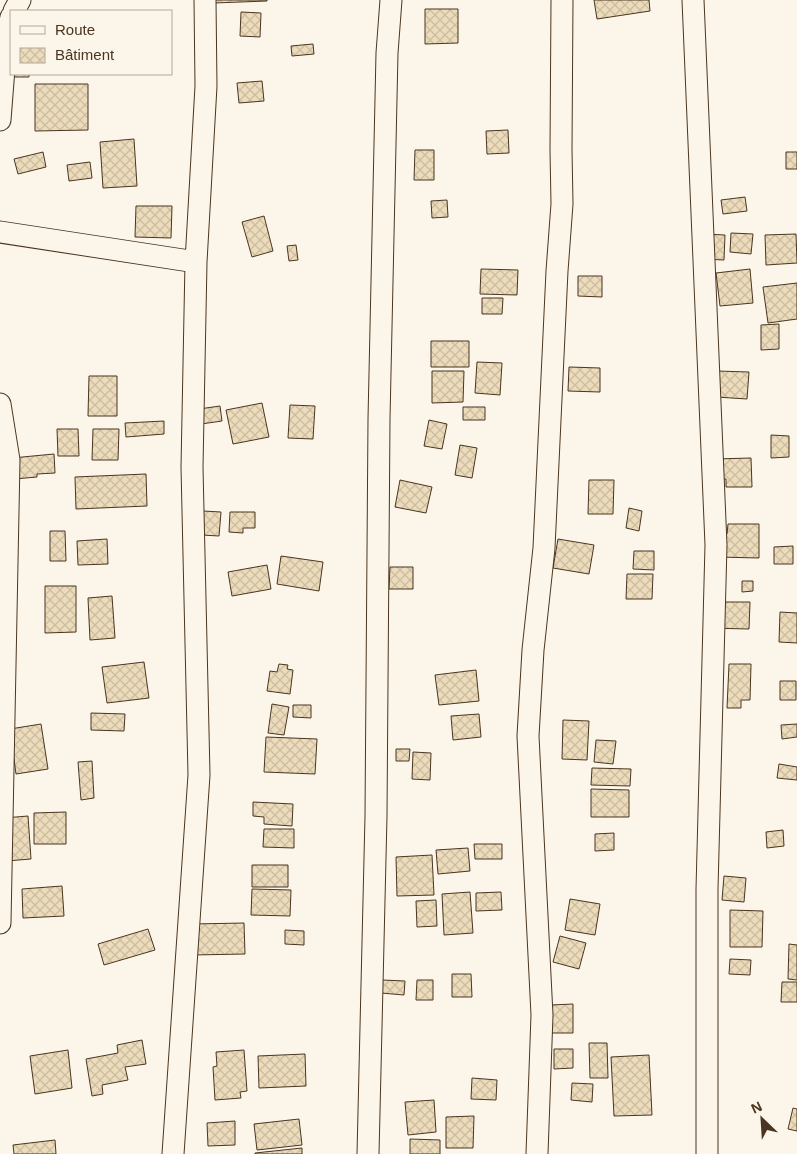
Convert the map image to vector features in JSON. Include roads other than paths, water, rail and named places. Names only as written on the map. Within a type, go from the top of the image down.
[{"type":"street","points":[[173,1154],[199,776],[192,467],[196,262],[206,86],[205,0]]},
{"type":"street","points":[[368,1154],[376,816],[379,419],[387,53],[391,0]]},
{"type":"street","points":[[537,1154],[542,1014],[528,736],[533,650],[544,548],[562,204],[560,150],[562,0]]},
{"type":"street","points":[[694,0],[716,545],[706,890],[707,1154]]},
{"type":"street","points":[[0,120],[6,43],[10,22]]},
{"type":"street","points":[[0,232],[196,262]]},
{"type":"street","points":[[0,404],[8,460],[0,923]]}]
